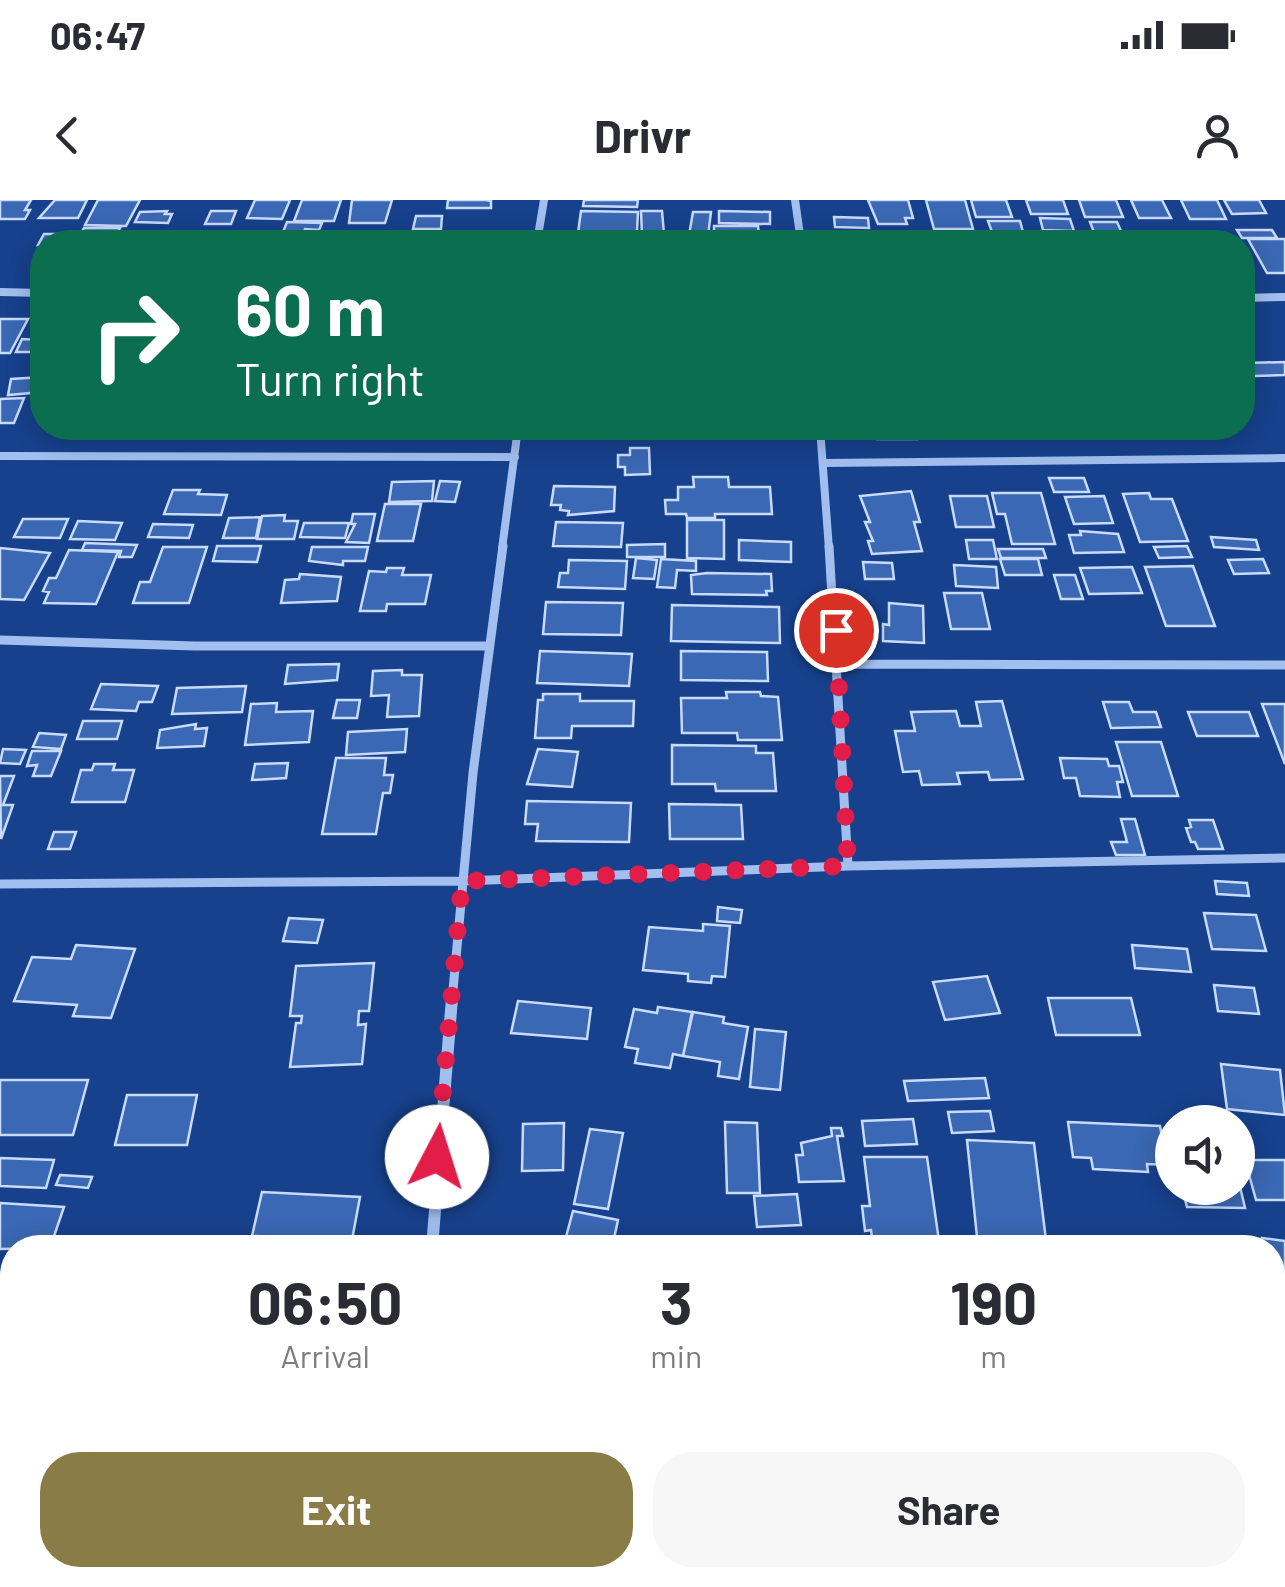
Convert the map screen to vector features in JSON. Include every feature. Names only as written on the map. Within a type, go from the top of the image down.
[{"type":"street","points":[[539,230],[544,200]]},
{"type":"street","points":[[796,200],[800,230]]},
{"type":"street","points":[[0,292],[30,293]]},
{"type":"street","points":[[1255,298],[1285,297]]},
{"type":"street","points":[[433,1235],[462,881],[517,440]]},
{"type":"street","points":[[821,440],[848,866]]},
{"type":"street","points":[[0,456],[516,456]]},
{"type":"street","points":[[823,462],[1285,458]]},
{"type":"street","points":[[0,640],[195,646],[489,646]]},
{"type":"street","points":[[838,664],[1285,665]]},
{"type":"street","points":[[0,884],[462,881],[848,866],[1285,858]]},
{"type":"building","points":[[0,200],[31,200],[25,210],[30,210],[25,219],[0,219]]},
{"type":"building","points":[[55,200],[87,200],[78,218],[39,218]]},
{"type":"building","points":[[98,200],[140,200],[126,226],[85,225]]},
{"type":"building","points":[[255,200],[290,200],[282,219],[247,218]]},
{"type":"building","points":[[302,200],[341,200],[334,221],[294,221]]},
{"type":"building","points":[[352,200],[392,200],[385,223],[349,223]]},
{"type":"building","points":[[448,200],[486,200],[491,201],[491,208],[447,208]]},
{"type":"building","points":[[584,200],[638,200],[637,207],[583,206]]},
{"type":"building","points":[[868,200],[908,200],[913,218],[905,218],[907,224],[878,224]]},
{"type":"building","points":[[926,200],[965,200],[973,229],[934,229]]},
{"type":"building","points":[[971,200],[1006,200],[1012,217],[976,217]]},
{"type":"building","points":[[1026,200],[1063,200],[1068,214],[1031,214]]},
{"type":"building","points":[[1079,200],[1116,200],[1123,217],[1085,217]]},
{"type":"building","points":[[1131,200],[1162,200],[1171,218],[1139,218]]},
{"type":"building","points":[[1181,200],[1217,200],[1226,219],[1190,219]]},
{"type":"building","points":[[1224,200],[1259,200],[1266,213],[1232,214]]},
{"type":"building","points":[[167,211],[165,214],[172,214],[168,223],[135,222],[140,212]]},
{"type":"building","points":[[211,211],[236,211],[231,224],[205,224]]},
{"type":"building","points":[[581,211],[638,212],[637,230],[578,230]]},
{"type":"building","points":[[641,211],[662,211],[664,230],[642,230]]},
{"type":"building","points":[[719,211],[770,212],[770,224],[719,223]]},
{"type":"building","points":[[693,212],[711,212],[709,230],[690,230]]},
{"type":"building","points":[[416,216],[442,216],[441,229],[413,229]]},
{"type":"building","points":[[834,217],[868,218],[869,228],[835,227]]},
{"type":"building","points":[[1040,218],[1070,219],[1074,230],[1043,230]]},
{"type":"building","points":[[988,221],[1020,221],[1022,230],[991,230]]},
{"type":"building","points":[[287,222],[322,223],[319,230],[284,230]]},
{"type":"building","points":[[1090,222],[1117,222],[1121,230],[1093,230]]},
{"type":"building","points":[[714,226],[758,226],[758,230],[714,230]]},
{"type":"building","points":[[84,228],[120,228],[119,230]]},
{"type":"building","points":[[1255,230],[1272,230],[1277,238],[1255,238]]},
{"type":"building","points":[[1255,239],[1285,239],[1285,273],[1267,273],[1255,252]]},
{"type":"building","points":[[0,319],[28,319],[10,353],[0,353]]},
{"type":"building","points":[[22,339],[30,339],[30,352],[16,352]]},
{"type":"building","points":[[1285,362],[1285,375],[1255,376],[1255,363]]},
{"type":"building","points":[[30,378],[30,393],[8,395],[11,379]]},
{"type":"building","points":[[24,398],[14,423],[0,423],[0,399]]},
{"type":"building","points":[[630,448],[649,448],[650,474],[625,475],[625,467],[618,467],[618,455],[630,455]]},
{"type":"building","points":[[693,477],[728,477],[729,487],[770,487],[772,514],[687,518],[686,514],[666,514],[665,500],[678,500],[678,487],[694,487]]},
{"type":"building","points":[[1049,478],[1084,478],[1089,492],[1054,492]]},
{"type":"building","points":[[434,481],[432,501],[389,502],[392,482]]},
{"type":"building","points":[[440,481],[460,482],[455,502],[435,501]]},
{"type":"building","points":[[554,486],[615,487],[614,511],[568,515],[569,511],[560,510],[561,505],[551,505]]},
{"type":"building","points":[[173,490],[227,495],[221,515],[164,514]]},
{"type":"building","points":[[911,491],[920,522],[914,522],[922,551],[872,554],[868,541],[873,541],[865,522],[870,522],[860,496]]},
{"type":"building","points":[[992,493],[1041,493],[1055,544],[1012,544],[1005,514],[997,514]]},
{"type":"building","points":[[1149,493],[1151,499],[1172,499],[1188,541],[1140,542],[1123,494]]},
{"type":"building","points":[[950,496],[987,496],[994,527],[956,527]]},
{"type":"building","points":[[1104,496],[1113,523],[1074,524],[1065,497]]},
{"type":"building","points":[[385,504],[421,504],[413,541],[377,541]]},
{"type":"building","points":[[353,514],[375,514],[369,543],[346,542],[355,524],[351,524]]},
{"type":"building","points":[[285,515],[284,521],[298,521],[294,539],[257,539],[262,516]]},
{"type":"building","points":[[260,517],[256,538],[223,538],[229,518]]},
{"type":"building","points":[[23,519],[68,519],[60,538],[14,537]]},
{"type":"building","points":[[687,520],[724,520],[724,559],[687,558]]},
{"type":"building","points":[[78,521],[122,523],[115,540],[70,539]]},
{"type":"building","points":[[556,522],[623,523],[621,547],[553,546]]},
{"type":"building","points":[[304,523],[349,523],[345,538],[300,537]]},
{"type":"building","points":[[153,524],[193,525],[189,538],[148,537]]},
{"type":"building","points":[[1080,531],[1118,534],[1124,552],[1074,553],[1069,535],[1081,535]]},
{"type":"building","points":[[1211,537],[1256,540],[1259,550],[1214,547]]},
{"type":"building","points":[[739,540],[791,542],[791,562],[739,560]]},
{"type":"building","points":[[966,540],[993,540],[997,559],[969,559]]},
{"type":"building","points":[[85,543],[137,545],[132,557],[119,557],[121,551],[82,550]]},
{"type":"building","points":[[665,544],[665,557],[627,557],[627,545]]},
{"type":"building","points":[[217,546],[261,546],[257,562],[213,561]]},
{"type":"building","points":[[1187,546],[1192,557],[1159,558],[1154,547]]},
{"type":"building","points":[[163,547],[207,547],[189,603],[133,603],[140,582],[150,582]]},
{"type":"building","points":[[312,547],[368,547],[365,561],[343,561],[343,565],[309,561]]},
{"type":"building","points":[[0,548],[50,553],[24,600],[0,599]]},
{"type":"building","points":[[998,549],[1043,549],[1046,558],[1001,558]]},
{"type":"building","points":[[69,550],[118,552],[96,604],[44,603],[49,592],[43,591],[49,578],[56,578]]},
{"type":"building","points":[[636,558],[657,560],[654,579],[633,578]]},
{"type":"building","points":[[661,559],[696,561],[696,571],[677,570],[675,588],[657,587]]},
{"type":"building","points":[[1000,559],[1038,559],[1042,575],[1005,575]]},
{"type":"building","points":[[1263,559],[1269,573],[1234,574],[1228,560]]},
{"type":"building","points":[[569,560],[627,561],[625,589],[558,587],[560,573],[568,573]]},
{"type":"building","points":[[863,562],[892,563],[894,579],[865,579]]},
{"type":"building","points":[[954,565],[996,567],[998,588],[956,586]]},
{"type":"building","points":[[1193,566],[1215,626],[1166,626],[1145,567]]},
{"type":"building","points":[[1132,567],[1142,593],[1089,594],[1080,568]]},
{"type":"building","points":[[387,568],[404,568],[402,575],[431,575],[425,604],[387,604],[386,611],[360,611],[369,571],[386,572]]},
{"type":"building","points":[[300,574],[341,577],[337,601],[281,603],[285,580],[299,579]]},
{"type":"building","points":[[771,574],[772,591],[766,591],[767,595],[692,594],[691,575]]},
{"type":"building","points":[[1054,575],[1075,575],[1083,599],[1061,599]]},
{"type":"building","points":[[944,593],[982,593],[990,629],[951,629]]},
{"type":"building","points":[[546,602],[623,603],[621,635],[543,634]]},
{"type":"building","points":[[889,603],[923,606],[924,643],[883,641],[883,624],[889,625]]},
{"type":"building","points":[[672,605],[779,607],[780,643],[671,641]]},
{"type":"building","points":[[540,651],[632,654],[629,686],[537,683]]},
{"type":"building","points":[[681,651],[767,652],[768,681],[681,680]]},
{"type":"building","points":[[339,664],[337,680],[285,684],[288,665]]},
{"type":"building","points":[[402,670],[402,675],[422,675],[419,716],[387,717],[389,695],[371,696],[373,671]]},
{"type":"building","points":[[101,684],[158,686],[152,702],[139,702],[136,711],[91,709]]},
{"type":"building","points":[[246,686],[242,712],[172,714],[177,688]]},
{"type":"building","points":[[726,692],[760,692],[761,696],[778,697],[782,740],[738,740],[737,733],[682,733],[681,698],[727,698]]},
{"type":"building","points":[[543,694],[580,694],[580,701],[634,701],[633,726],[572,726],[571,738],[535,738],[538,700],[543,700]]},
{"type":"building","points":[[337,700],[360,700],[357,718],[333,718]]},
{"type":"building","points":[[1002,701],[1023,779],[990,780],[988,772],[957,773],[960,784],[922,785],[919,771],[903,772],[895,731],[915,731],[911,712],[956,711],[960,726],[981,726],[976,702]]},
{"type":"building","points":[[1103,702],[1129,702],[1133,712],[1156,712],[1161,727],[1111,728]]},
{"type":"building","points":[[277,703],[276,712],[313,711],[309,742],[245,745],[251,704]]},
{"type":"building","points":[[1262,704],[1285,704],[1285,764]]},
{"type":"building","points":[[1188,712],[1249,712],[1258,736],[1197,736]]},
{"type":"building","points":[[83,721],[122,721],[117,739],[77,739]]},
{"type":"building","points":[[196,724],[195,729],[207,728],[204,746],[157,748],[160,730]]},
{"type":"building","points":[[407,729],[405,752],[346,755],[348,732]]},
{"type":"building","points":[[39,733],[66,735],[61,749],[33,747]]},
{"type":"building","points":[[1116,742],[1161,742],[1178,796],[1132,796]]},
{"type":"building","points":[[672,745],[756,746],[756,753],[773,753],[776,791],[716,791],[715,784],[672,784]]},
{"type":"building","points":[[3,749],[26,750],[20,764],[0,763]]},
{"type":"building","points":[[538,749],[578,752],[572,787],[527,784]]},
{"type":"building","points":[[32,751],[61,751],[51,776],[33,776],[37,765],[27,766]]},
{"type":"building","points":[[336,758],[386,758],[384,775],[393,775],[390,793],[383,793],[376,834],[322,834]]},
{"type":"building","points":[[1060,758],[1107,759],[1109,766],[1119,766],[1123,782],[1117,782],[1120,797],[1080,796],[1076,778],[1064,778]]},
{"type":"building","points":[[288,763],[286,778],[252,780],[255,764]]},
{"type":"building","points":[[94,764],[115,764],[113,770],[134,770],[125,802],[72,802],[81,770],[92,770]]},
{"type":"building","points":[[0,776],[14,776],[3,805],[13,805],[1,839]]},
{"type":"building","points":[[527,801],[631,803],[629,842],[536,841],[538,824],[525,824]]},
{"type":"building","points":[[669,804],[741,805],[743,839],[670,839]]},
{"type":"building","points":[[1121,819],[1135,819],[1145,855],[1116,855],[1111,842],[1127,842]]},
{"type":"building","points":[[1189,820],[1213,820],[1223,849],[1198,849],[1186,828],[1191,827]]},
{"type":"building","points":[[54,832],[76,832],[70,849],[48,849]]},
{"type":"building","points":[[1215,881],[1247,883],[1249,896],[1217,894]]},
{"type":"building","points":[[718,907],[742,910],[740,923],[717,921]]},
{"type":"building","points":[[1204,913],[1256,915],[1266,951],[1212,949]]},
{"type":"building","points":[[289,918],[323,920],[317,943],[283,941]]},
{"type":"building","points":[[703,924],[730,926],[725,977],[712,976],[711,983],[688,981],[688,974],[643,970],[649,927],[703,931]]},
{"type":"building","points":[[76,945],[135,949],[111,1018],[73,1016],[77,1005],[14,1001],[32,957],[71,959]]},
{"type":"building","points":[[1132,945],[1187,949],[1191,972],[1135,968]]},
{"type":"building","points":[[374,963],[369,1011],[359,1011],[358,1025],[366,1024],[362,1064],[290,1067],[296,1023],[301,1023],[302,1016],[290,1016],[296,966]]},
{"type":"building","points":[[987,976],[1000,1013],[945,1020],[933,982]]},
{"type":"building","points":[[1214,985],[1254,988],[1259,1014],[1218,1011]]},
{"type":"building","points":[[1048,998],[1131,998],[1140,1035],[1056,1035]]},
{"type":"building","points":[[518,1001],[591,1008],[587,1039],[511,1033]]},
{"type":"building","points":[[658,1007],[692,1012],[683,1056],[673,1054],[670,1068],[635,1063],[638,1049],[625,1047],[634,1009],[657,1013]]},
{"type":"building","points":[[693,1012],[724,1017],[723,1023],[748,1027],[739,1079],[718,1076],[720,1062],[683,1056]]},
{"type":"building","points":[[755,1029],[786,1032],[780,1090],[750,1087]]},
{"type":"building","points":[[1221,1064],[1280,1070],[1285,1115],[1255,1112],[1255,1105],[1226,1105]]},
{"type":"building","points":[[985,1078],[989,1098],[908,1101],[904,1081]]},
{"type":"building","points":[[0,1080],[88,1080],[73,1135],[0,1135]]},
{"type":"building","points":[[127,1095],[197,1095],[187,1145],[115,1145]]},
{"type":"building","points":[[990,1111],[994,1131],[952,1133],[948,1112]]},
{"type":"building","points":[[913,1119],[917,1144],[865,1146],[862,1121]]},
{"type":"building","points":[[725,1122],[757,1123],[760,1193],[727,1193]]},
{"type":"building","points":[[1068,1122],[1155,1126],[1155,1164],[1147,1164],[1148,1172],[1093,1169],[1091,1158],[1073,1157]]},
{"type":"building","points":[[564,1123],[563,1170],[522,1171],[523,1124]]},
{"type":"building","points":[[831,1128],[841,1128],[843,1136],[837,1136],[844,1181],[799,1182],[796,1155],[803,1155],[801,1143],[832,1136]]},
{"type":"building","points":[[590,1129],[623,1133],[608,1209],[574,1204]]},
{"type":"building","points":[[967,1140],[1034,1143],[1045,1235],[977,1235]]},
{"type":"building","points":[[864,1157],[927,1157],[938,1235],[872,1235],[871,1230],[865,1231],[862,1206],[870,1206]]},
{"type":"building","points":[[0,1158],[54,1160],[46,1188],[0,1186]]},
{"type":"building","points":[[1255,1160],[1285,1160],[1285,1200],[1256,1200]]},
{"type":"building","points":[[60,1175],[92,1177],[88,1188],[56,1185]]},
{"type":"building","points":[[262,1192],[360,1197],[353,1235],[252,1235]]},
{"type":"building","points":[[797,1194],[801,1225],[757,1227],[754,1196]]},
{"type":"building","points":[[0,1203],[64,1207],[54,1235],[0,1235]]},
{"type":"building","points":[[1244,1205],[1245,1208],[1187,1207]]},
{"type":"building","points":[[573,1211],[618,1220],[615,1235],[567,1235]]},
{"type":"route","points":[[437,1157],[462,881],[848,866],[836,630]]}]
